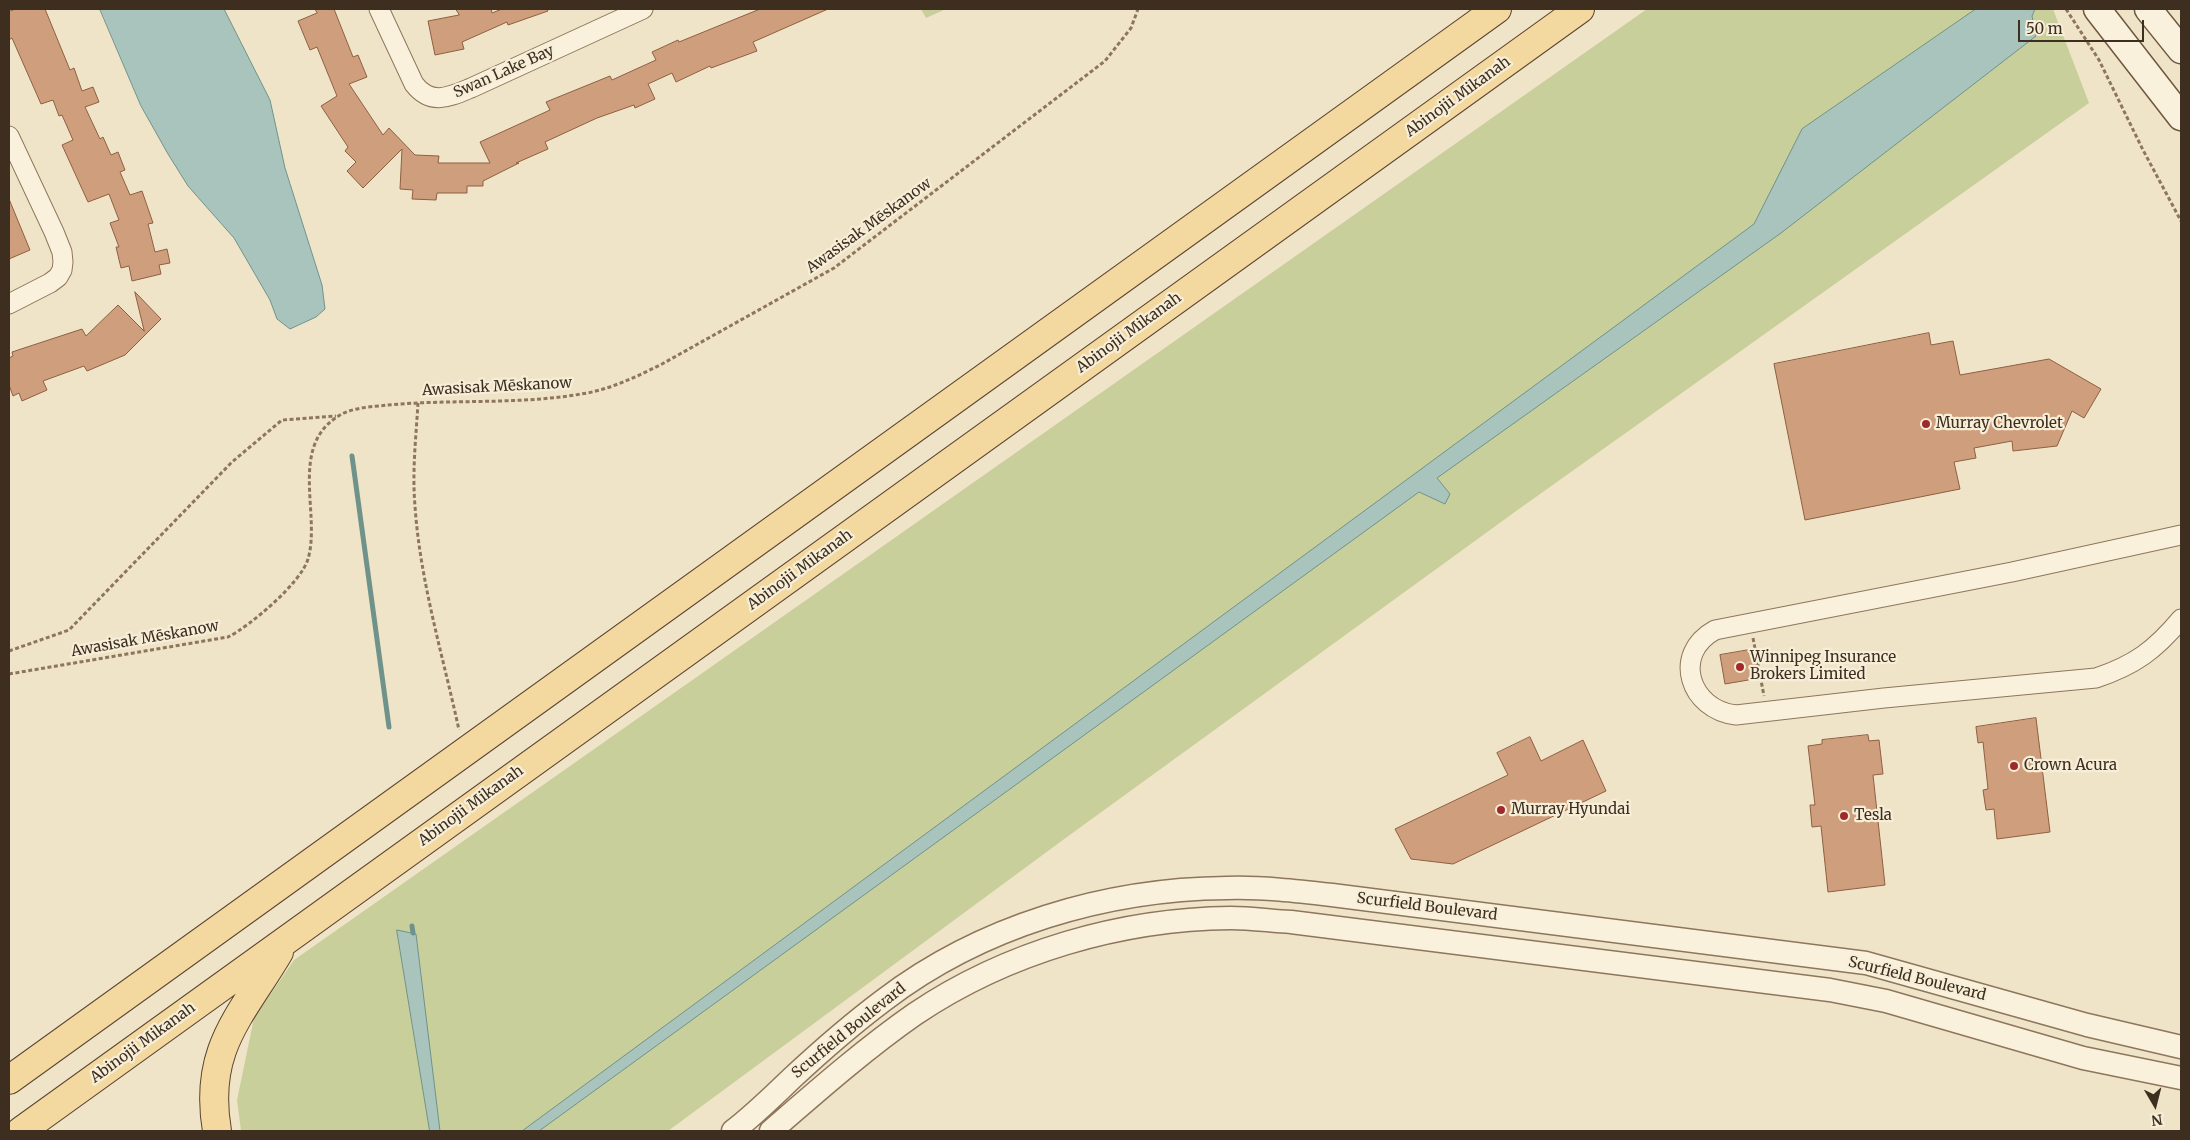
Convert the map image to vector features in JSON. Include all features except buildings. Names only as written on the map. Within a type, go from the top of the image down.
[{"type":"main road","points":[[9,1080],[1497,9]]},
{"type":"main road","name":"Abinojii Mikanah","points":[[21,1131],[1580,9]]},
{"type":"main road","points":[[2096,9],[2181,117]]},
{"type":"main road","points":[[2148,9],[2181,50]]},
{"type":"main road","points":[[216,1131],[214,1088],[227,1036],[244,1004],[286,940]]},
{"type":"street","name":"Swan Lake Bay","points":[[379,9],[414,84],[422,94],[433,98],[451,96],[471,88],[643,9]]},
{"type":"street","points":[[9,136],[54,232],[62,252],[63,262],[62,270],[58,277],[9,304]]},
{"type":"street","points":[[2181,535],[2012,572],[1715,630],[1705,635],[1694,649],[1691,670],[1694,686],[1710,707],[1726,714],[1736,715],[2096,678],[2118,671],[2144,657],[2181,619]]},
{"type":"street","name":"Scurfield Boulevard","points":[[733,1131],[799,1071],[883,1000],[916,977],[974,946],[1031,921],[1064,910],[1139,895],[1225,888],[1272,889],[1332,895],[1866,963],[2087,1025],[2181,1047]]},
{"type":"street","name":"Scurfield Boulevard","points":[[770,1131],[915,1015],[987,974],[1068,943],[1106,932],[1146,925],[1232,918],[1292,922],[1830,990],[1886,1001],[2083,1058],[2181,1078]]},
{"type":"path","name":"Awasisak Mēskanow","points":[[9,674],[228,637],[241,630],[297,580],[305,568],[310,545],[312,451],[326,426],[337,416],[368,408],[418,403],[525,399],[582,394],[635,378],[812,281],[855,252],[1105,61],[1130,28],[1138,9]]},
{"type":"path","points":[[2066,9],[2099,60],[2143,150],[2181,220]]},
{"type":"path","points":[[418,403],[415,504],[419,541],[425,583],[464,752]]},
{"type":"path","points":[[9,651],[69,630],[232,462],[282,420],[337,416]]},
{"type":"path","points":[[1751,623],[1767,712]]},
{"type":"green space","points":[[921,9],[946,9],[926,18]]},
{"type":"green space","points":[[1647,9],[2053,9],[2089,103],[1519,509],[1067,837],[668,1131],[241,1131],[237,1100],[254,1018],[294,960]]},
{"type":"water","points":[[100,9],[224,9],[270,100],[285,168],[322,285],[325,309],[316,317],[290,329],[277,319],[270,300],[234,238],[188,186],[168,154],[141,106]]},
{"type":"water","points":[[1976,9],[2035,9],[2032,16],[2036,36],[1781,233],[1437,478],[1450,494],[1445,504],[1419,492],[539,1131],[522,1131],[1754,224],[1802,129]]},
{"type":"water","points":[[397,930],[416,934],[440,1131],[430,1131]]},
{"type":"waterway","points":[[352,456],[389,727]]},
{"type":"waterway","points":[[412,926],[413,933]]},
{"type":"place","name":"Murray Chevrolet","points":[[1926,424]]},
{"type":"place","name":"Winnipeg Insurance Brokers Limited","points":[[1740,667]]},
{"type":"place","name":"Crown Acura","points":[[2014,766]]},
{"type":"place","name":"Murray Hyundai","points":[[1501,810]]},
{"type":"place","name":"Tesla","points":[[1844,816]]}]
